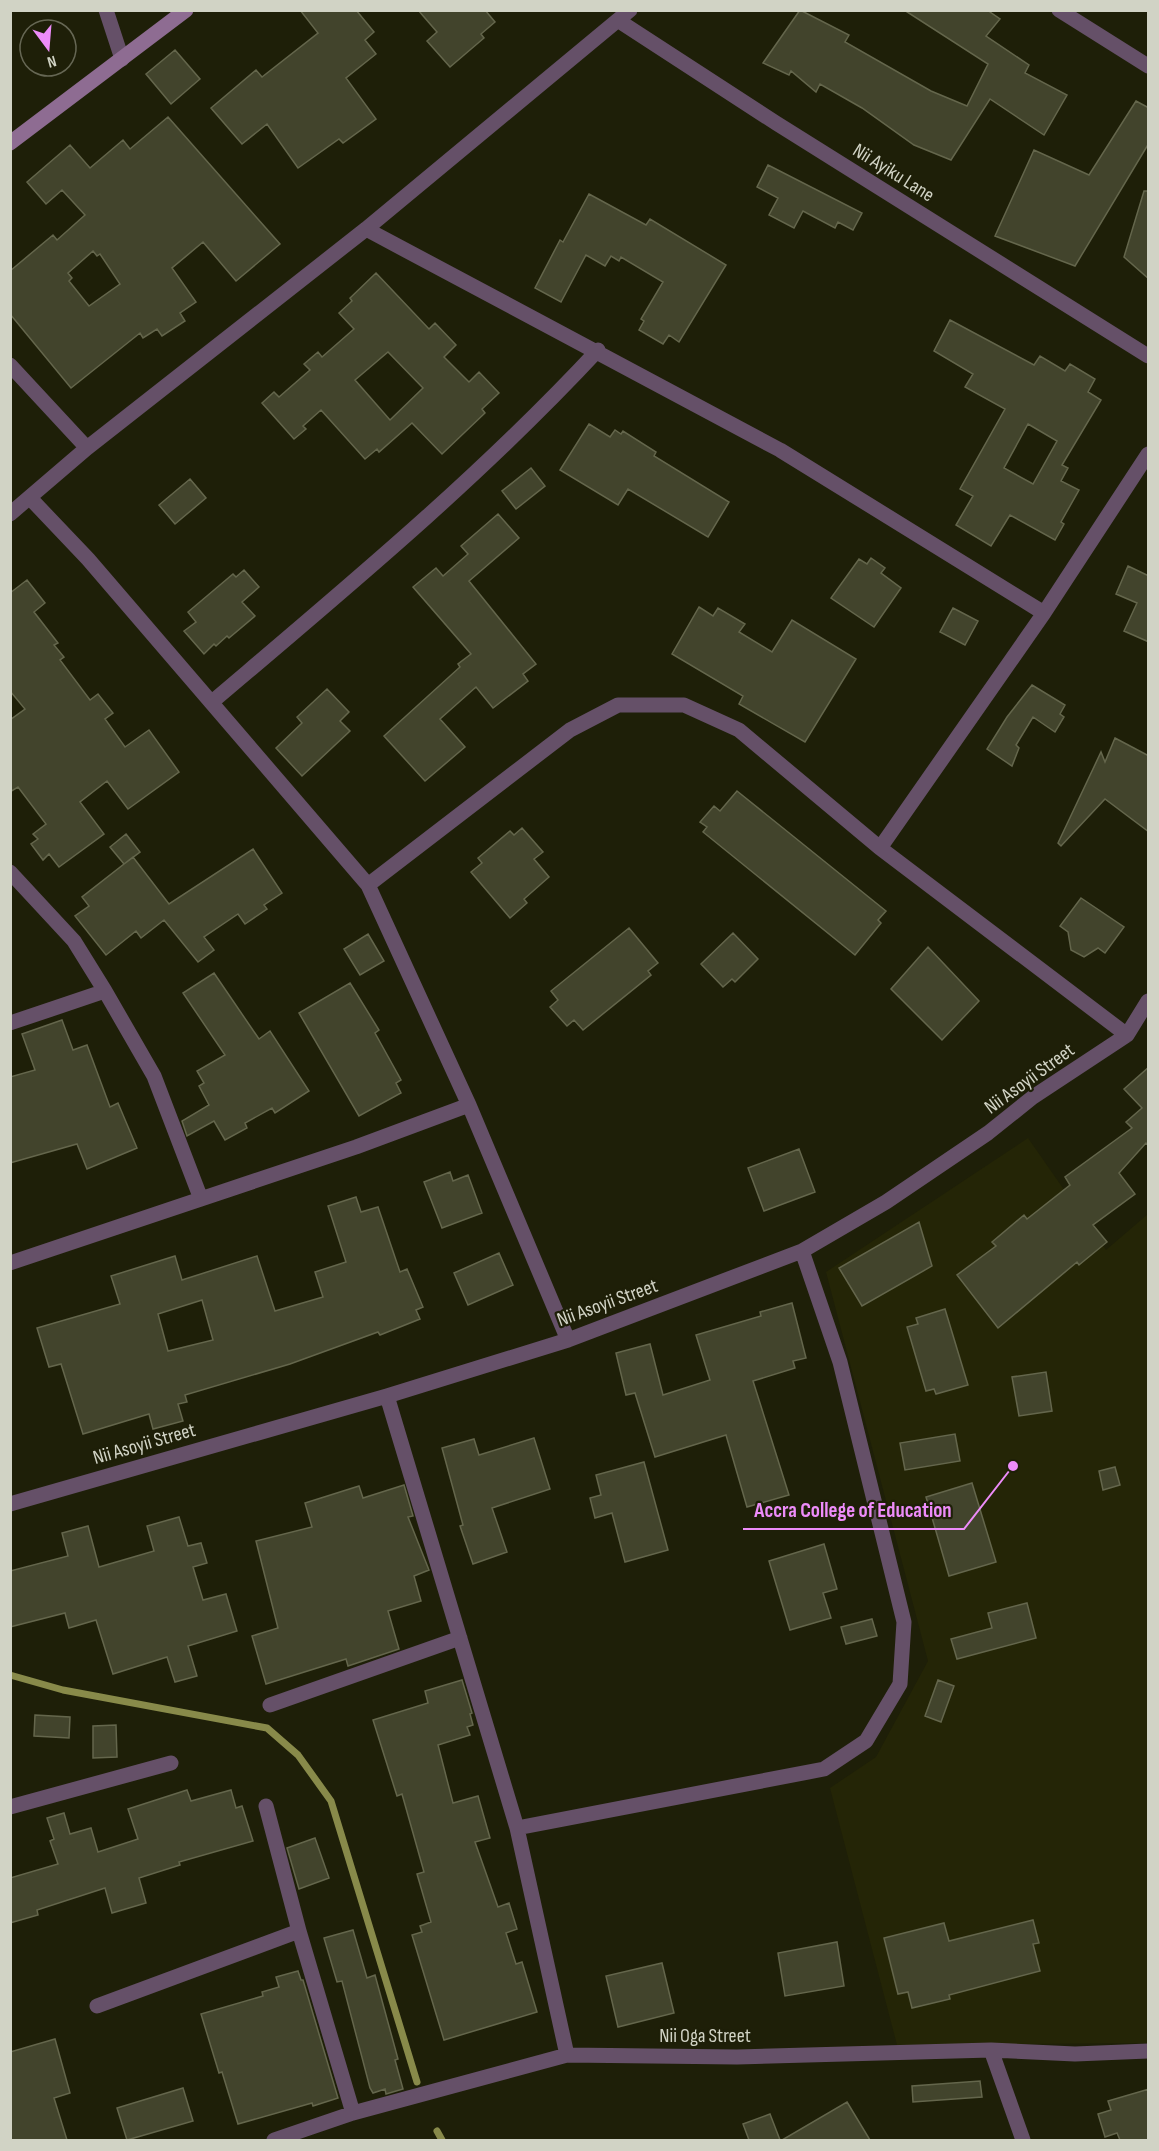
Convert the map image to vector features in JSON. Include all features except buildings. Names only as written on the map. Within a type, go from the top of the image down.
[{"type":"street","points":[[106,10],[122,59]]},
{"type":"street","points":[[10,143],[186,10]]},
{"type":"street","points":[[1059,10],[1149,66]]},
{"type":"street","points":[[10,514],[87,448],[366,228],[624,16]]},
{"type":"street","name":"Nii Ayiku Lane","points":[[624,16],[776,123],[1149,356]]},
{"type":"street","points":[[366,228],[780,450],[1044,613]]},
{"type":"street","points":[[212,702],[403,541],[558,393],[598,351]]},
{"type":"street","points":[[10,365],[87,448]]},
{"type":"street","points":[[880,848],[1044,613],[1149,454]]},
{"type":"street","points":[[30,498],[88,559],[368,885],[470,1105],[568,1340]]},
{"type":"street","points":[[368,885],[570,730],[618,705],[684,705],[739,730],[880,848],[1127,1035]]},
{"type":"street","points":[[10,872],[74,941],[105,991],[154,1076],[201,1198]]},
{"type":"street","points":[[10,1023],[105,991]]},
{"type":"street","name":"Nii Asoyii Street","points":[[10,1504],[387,1396],[568,1340],[802,1251],[886,1202],[988,1133],[1033,1097],[1127,1035],[1149,1001]]},
{"type":"street","points":[[10,1263],[470,1105]]},
{"type":"street","points":[[517,1828],[824,1769],[866,1741],[900,1684],[904,1622],[840,1362],[802,1251]]},
{"type":"street","points":[[387,1396],[517,1828],[567,2055]]},
{"type":"street","points":[[270,1705],[460,1638]]},
{"type":"street","points":[[10,1807],[171,1763]]},
{"type":"street","points":[[266,1806],[353,2113]]},
{"type":"street","points":[[97,2006],[300,1931]]},
{"type":"street","points":[[991,2050],[1023,2140]]},
{"type":"street","name":"Nii Oga Street","points":[[274,2140],[353,2113],[567,2055],[737,2057],[991,2050],[1075,2054],[1149,2051]]},
{"type":"shaded area","points":[[1028,1138],[1106,1250],[1148,1214],[1148,2043],[897,2045],[830,1788],[876,1757],[928,1661],[826,1272]]},
{"type":"waterway","points":[[10,1675],[63,1690],[267,1728],[298,1755],[331,1801],[417,2082]]},
{"type":"waterway","points":[[437,2131],[442,2140]]},
{"type":"place","name":"Accra College of Education","points":[[1013,1466]]}]
